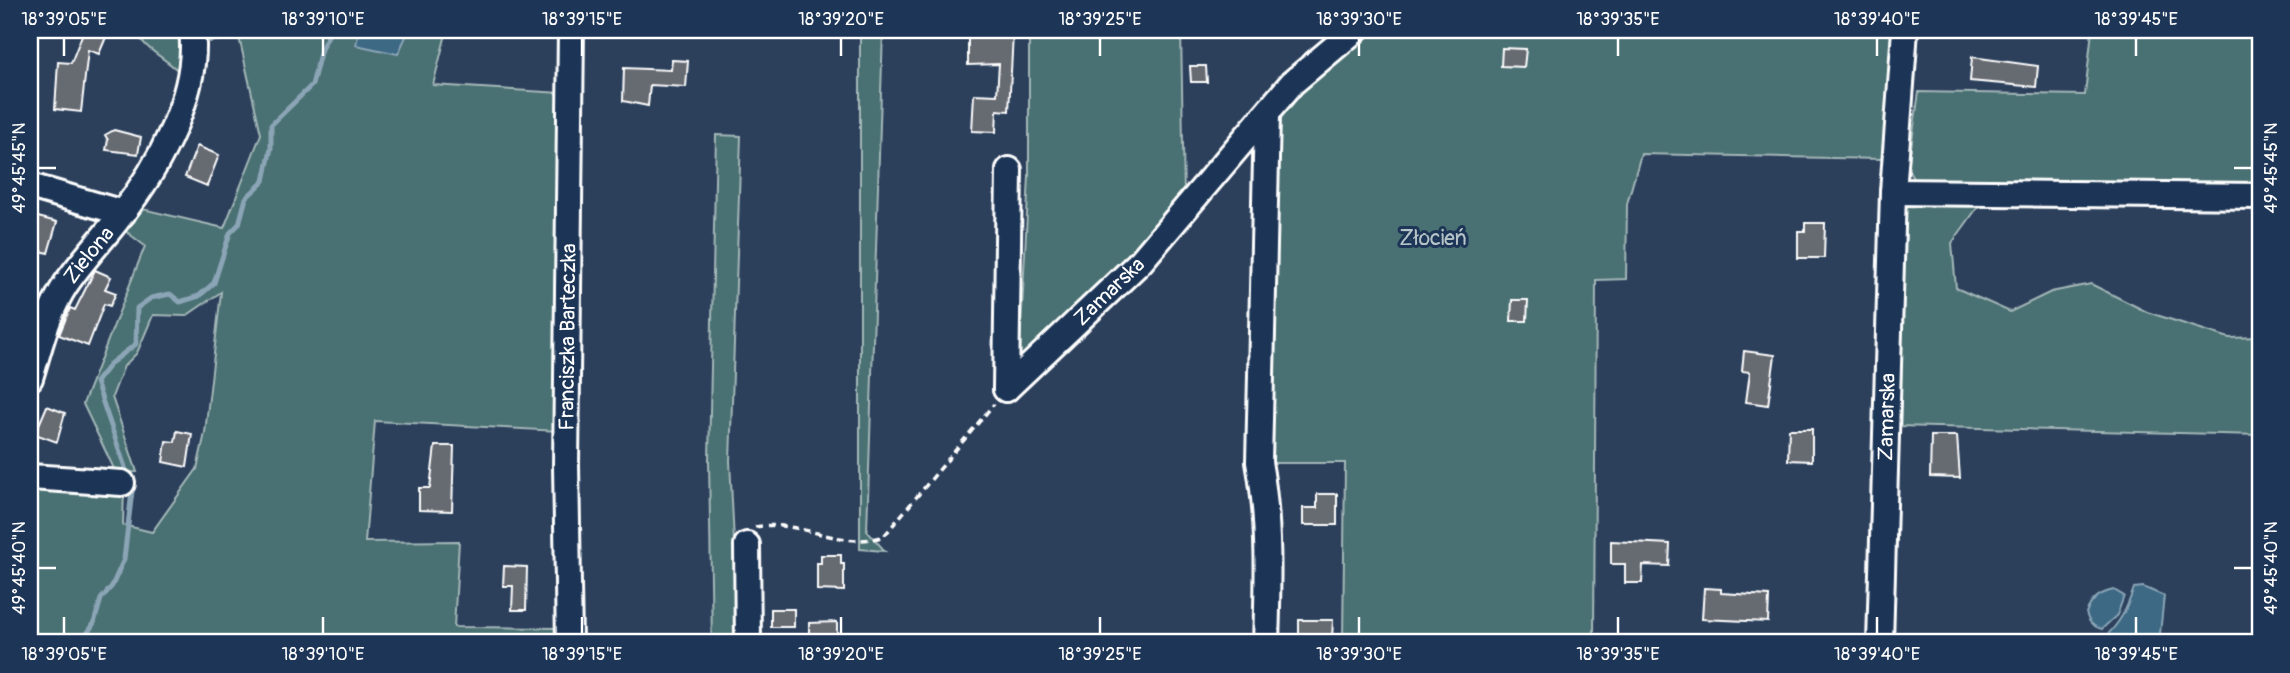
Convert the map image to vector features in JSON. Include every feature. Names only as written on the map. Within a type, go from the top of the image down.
[{"type":"street","name":"Franciszka Barteczka","points":[[569,643],[566,438],[571,30]]},
{"type":"street","name":"Zamarska","points":[[1006,388],[1140,261],[1292,83],[1355,30]]},
{"type":"street","name":"Zamarska","points":[[1880,643],[1893,192],[1905,30]]},
{"type":"street","name":"Zielona","points":[[30,378],[51,310],[67,282],[123,214],[155,165],[177,117],[198,33]]},
{"type":"street","points":[[1266,643],[1268,585],[1265,500],[1259,462],[1267,115]]},
{"type":"street","points":[[1006,388],[1009,170]]},
{"type":"street","name":"Zielona","points":[[30,186],[123,214]]},
{"type":"street","points":[[1893,192],[2260,196]]},
{"type":"street","points":[[30,477],[122,483]]},
{"type":"street","points":[[747,545],[748,643]]},
{"type":"path","points":[[747,545],[748,531],[757,526],[772,525],[866,542],[884,536],[1006,388]]},
{"type":"green space","points":[[136,30],[185,30],[184,77],[150,49]]},
{"type":"green space","points":[[217,30],[447,30],[433,85],[561,93],[558,431],[375,421],[365,542],[459,541],[454,627],[560,628],[558,643],[30,643],[30,482],[124,488],[123,525],[152,532],[197,469],[205,433],[221,292],[186,316],[153,315],[137,353],[124,366],[112,397],[137,472],[116,473],[83,404],[145,246],[119,226],[134,207],[224,228],[261,134],[239,37],[208,42]]},
{"type":"green space","points":[[860,30],[883,30],[867,531],[885,551],[860,549]]},
{"type":"green space","points":[[1029,30],[1181,30],[1184,199],[1019,368],[1029,176]]},
{"type":"green space","name":"Złocień","points":[[1376,30],[1892,30],[1882,159],[1641,154],[1627,204],[1626,279],[1596,280],[1594,640],[1663,640],[1663,643],[1343,643],[1345,463],[1265,463],[1271,118]]},
{"type":"green space","points":[[2092,30],[2260,30],[2260,186],[1915,183],[1908,168],[1919,92],[2085,95]]},
{"type":"green space","points":[[716,135],[741,136],[730,461],[739,643],[712,643],[709,460]]},
{"type":"green space","points":[[1906,202],[1980,204],[1952,243],[1956,288],[2010,312],[2051,292],[2091,284],[2147,312],[2229,338],[2260,337],[2260,435],[1896,426]]},
{"type":"water","points":[[359,30],[409,30],[398,54],[356,45]]},
{"type":"water","points":[[2143,587],[2164,596],[2159,643],[2105,643],[2105,637],[2123,614],[2134,588]]},
{"type":"water","points":[[2114,590],[2124,596],[2117,615],[2102,629],[2096,627],[2087,616],[2088,608],[2097,597]]},
{"type":"building","points":[[84,30],[109,30],[99,54],[88,50],[81,112],[55,109],[58,62],[71,63]]},
{"type":"building","points":[[1013,33],[1009,111],[997,110],[996,132],[972,131],[974,94],[997,95],[999,64],[968,65],[968,34]]},
{"type":"building","points":[[1502,48],[1526,49],[1524,67],[1501,66]]},
{"type":"building","points":[[1972,57],[2038,66],[2036,87],[1970,81]]},
{"type":"building","points":[[672,60],[688,61],[686,87],[650,85],[648,106],[623,101],[624,68],[671,70]]},
{"type":"building","points":[[1190,66],[1206,66],[1207,82],[1191,82]]},
{"type":"building","points":[[114,130],[141,137],[138,154],[106,150],[108,140],[105,135]]},
{"type":"building","points":[[197,146],[219,155],[207,186],[185,177]]},
{"type":"building","points":[[34,216],[57,222],[48,253],[30,248]]},
{"type":"building","points":[[1805,223],[1825,223],[1824,258],[1798,258],[1798,231],[1805,231]]},
{"type":"building","points":[[95,270],[111,277],[105,289],[116,293],[110,306],[104,304],[88,346],[59,335],[70,308],[75,310]]},
{"type":"building","points":[[1512,300],[1528,300],[1527,321],[1511,321]]},
{"type":"building","points":[[1744,351],[1775,355],[1768,405],[1746,402],[1750,372],[1742,371]]},
{"type":"building","points":[[47,406],[65,413],[57,442],[35,434]]},
{"type":"building","points":[[1789,429],[1812,429],[1812,461],[1788,460]]},
{"type":"building","points":[[177,431],[192,434],[187,467],[163,462],[166,441],[175,442]]},
{"type":"building","points":[[1931,436],[1957,436],[1960,478],[1930,477]]},
{"type":"building","points":[[435,446],[454,446],[452,511],[419,510],[419,488],[430,488]]},
{"type":"building","points":[[1317,494],[1337,494],[1337,525],[1303,525],[1303,508],[1317,508]]},
{"type":"building","points":[[1611,541],[1670,544],[1669,566],[1643,565],[1642,583],[1625,583],[1625,564],[1611,564]]},
{"type":"building","points":[[821,555],[841,555],[841,564],[844,564],[844,591],[817,590],[817,563],[821,563]]},
{"type":"building","points":[[504,566],[527,567],[526,610],[512,610],[513,586],[503,586]]},
{"type":"building","points":[[1704,588],[1721,589],[1721,593],[1769,596],[1768,622],[1702,619]]},
{"type":"building","points":[[771,609],[794,609],[794,627],[771,627]]},
{"type":"building","points":[[1299,620],[1333,620],[1332,639],[1299,643]]},
{"type":"building","points":[[837,622],[837,643],[809,643],[809,623]]},
{"type":"waterway","points":[[127,473],[96,382],[111,363],[136,344],[137,308],[151,298],[170,294],[180,302],[199,296],[214,283],[230,233],[239,224],[246,198],[264,181],[271,148],[271,125],[312,85],[321,49],[331,30]]},
{"type":"waterway","points":[[81,643],[94,623],[101,599],[112,586],[124,559],[132,491]]}]
